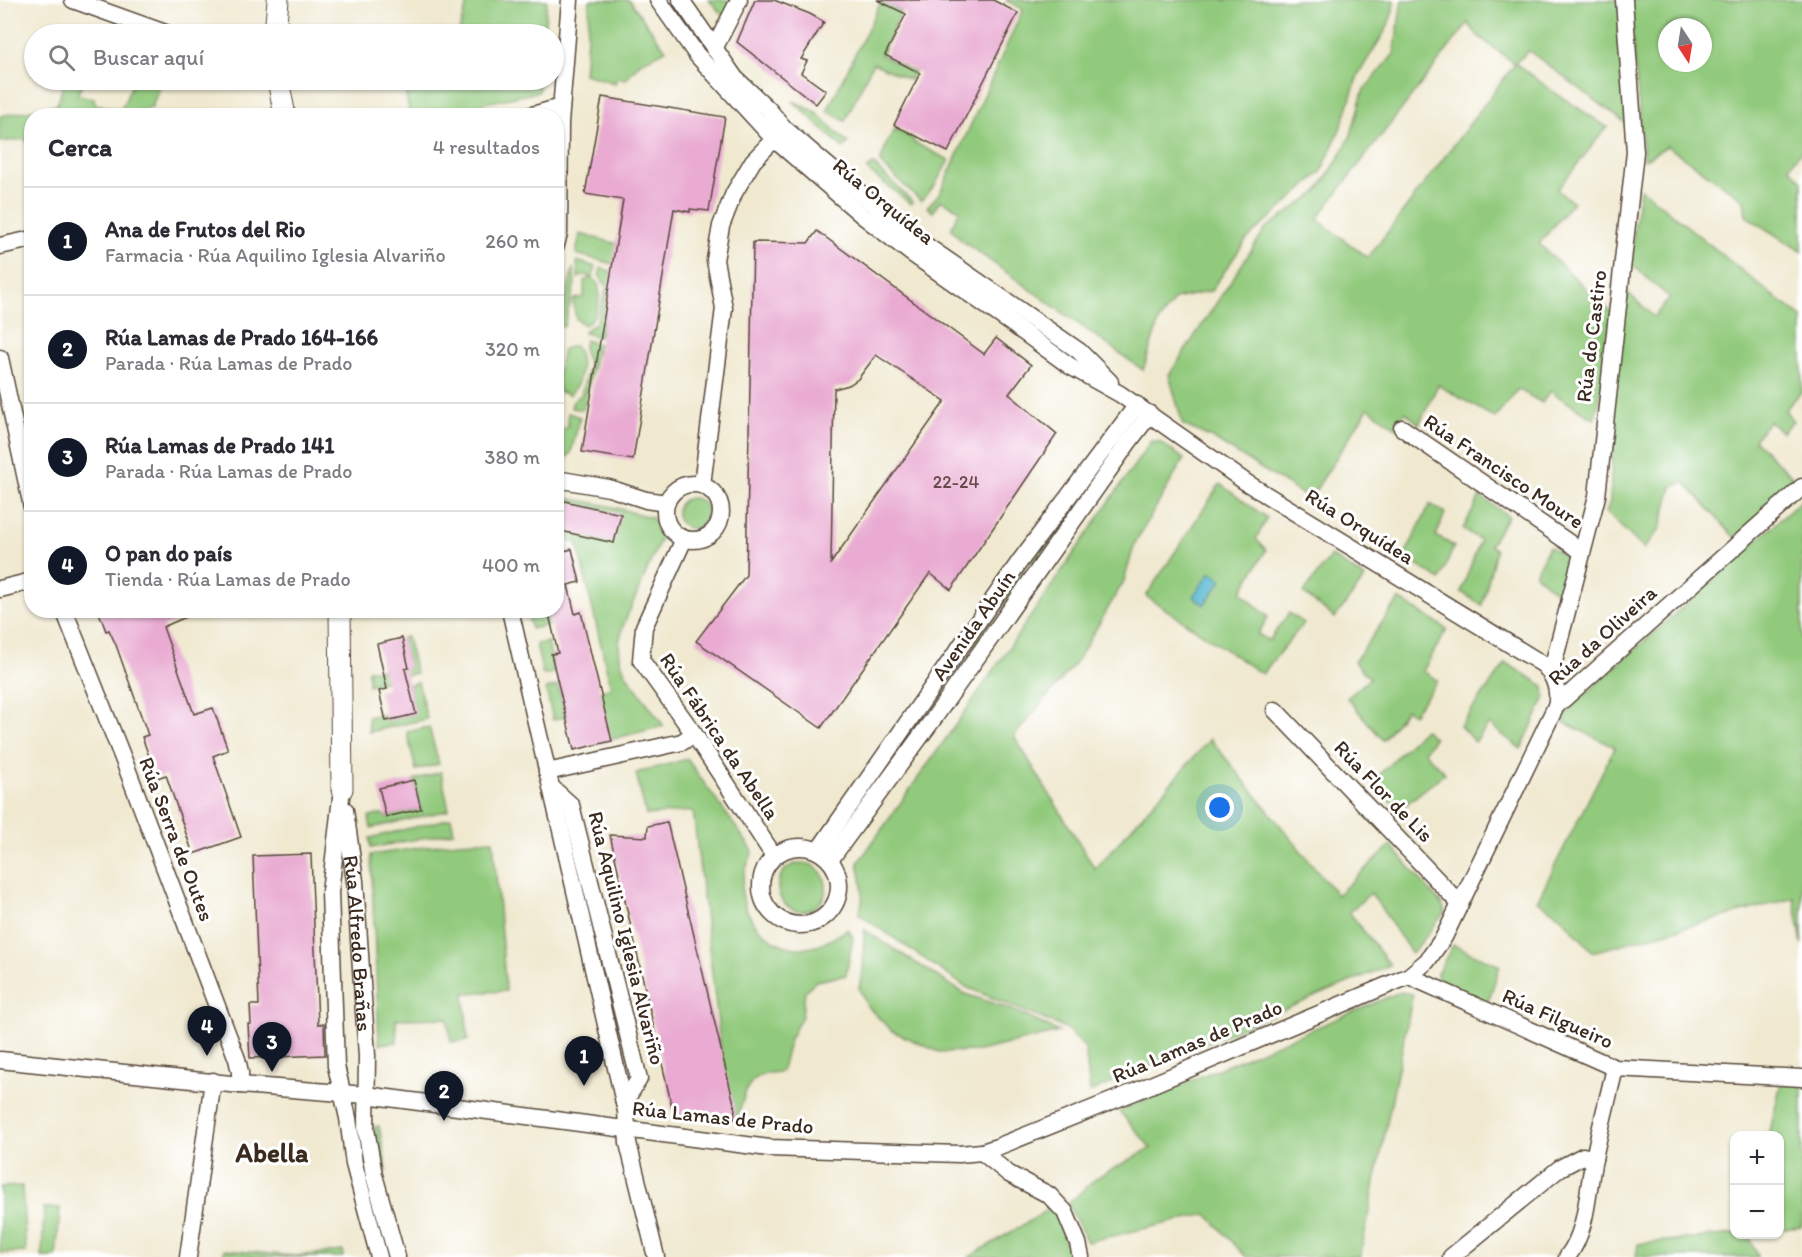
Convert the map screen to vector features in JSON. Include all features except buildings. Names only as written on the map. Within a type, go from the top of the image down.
[{"type":"street","points":[[73,0],[140,24]]},
{"type":"street","points":[[276,24],[278,0]]},
{"type":"street","points":[[564,71],[570,0]]},
{"type":"street","name":"Rúa Orquídea","points":[[658,0],[697,55],[863,216],[911,253],[1070,366],[1120,394],[1185,442],[1247,483],[1544,665],[1551,673]]},
{"type":"street","points":[[714,49],[739,0]]},
{"type":"street","name":"Rúa do Castiro","points":[[1551,673],[1597,496],[1635,152],[1624,0]]},
{"type":"street","name":"Rúa Orquídea","points":[[690,4],[714,49],[735,78],[768,109],[779,134]]},
{"type":"street","points":[[280,90],[283,108]]},
{"type":"street","points":[[557,108],[561,107],[562,90]]},
{"type":"street","points":[[702,484],[724,308],[716,260],[722,226],[734,193],[753,161],[779,134]]},
{"type":"street","points":[[0,246],[24,240]]},
{"type":"street","points":[[0,358],[24,470]]},
{"type":"street","name":"Avenida Abuín","points":[[824,855],[934,718],[1143,410]]},
{"type":"street","name":"Rúa Francisco Moure","points":[[1402,428],[1581,551]]},
{"type":"street","points":[[564,480],[609,488],[645,500],[666,503]]},
{"type":"street","points":[[687,484],[702,484],[717,497],[721,506],[720,520],[712,533],[699,539],[684,538],[672,531],[665,517],[666,503],[674,490],[687,484]]},
{"type":"street","name":"Rúa da Oliveira","points":[[1409,976],[1427,961],[1444,937],[1556,706],[1802,487]]},
{"type":"street","name":"Rúa Fábrica da Abella","points":[[684,538],[644,627],[641,660],[694,734],[774,856]]},
{"type":"street","points":[[0,589],[24,583]]},
{"type":"street","name":"Rúa Serra de Outes","points":[[67,618],[126,765],[237,1059],[240,1085]]},
{"type":"street","name":"Rúa Alfredo Brañas","points":[[340,618],[342,789],[330,892],[335,1056],[354,1164],[379,1257]]},
{"type":"street","name":"Rúa Aquilino Iglesia Alvariño","points":[[512,618],[624,1103],[627,1143],[656,1257]]},
{"type":"street","points":[[1551,673],[1558,693],[1556,706]]},
{"type":"street","name":"Rúa Flor de Lis","points":[[1275,710],[1460,904]]},
{"type":"street","points":[[549,780],[682,742],[694,734]]},
{"type":"street","name":"Rúa Alfredo Brañas","points":[[342,789],[355,881],[367,1056],[366,1129],[374,1175],[397,1257]]},
{"type":"street","points":[[803,847],[824,855],[839,878],[838,898],[826,915],[808,925],[788,923],[771,912],[761,894],[763,874],[774,856],[787,848],[803,847]]},
{"type":"street","name":"Rúa Lamas de Prado","points":[[1,1057],[240,1085],[366,1095],[769,1148],[930,1155],[982,1152],[1139,1090],[1409,976]]},
{"type":"street","name":"Rúa Filgueiro","points":[[1409,976],[1615,1068],[1802,1078]]},
{"type":"street","points":[[1567,1257],[1582,1224],[1615,1068]]},
{"type":"street","points":[[188,1257],[213,1082]]},
{"type":"street","points":[[982,1152],[1009,1174],[1048,1195],[1065,1212],[1078,1243],[1080,1257]]},
{"type":"street","points":[[1451,1257],[1560,1168],[1582,1156],[1594,1159]]},
{"type":"green space","points":[[468,0],[547,0],[545,24],[461,24]]},
{"type":"green space","points":[[590,0],[629,0],[666,50],[641,62],[626,79],[617,78],[615,83],[584,74]]},
{"type":"green space","points":[[709,0],[732,0],[724,17]]},
{"type":"green space","points":[[882,0],[895,0],[892,7],[901,12],[881,55],[914,72],[910,80],[873,63],[845,121],[827,111]]},
{"type":"green space","points":[[1005,0],[1394,0],[1387,28],[1358,75],[1343,122],[1321,172],[1246,240],[1211,291],[1175,299],[1159,321],[1143,370],[961,240],[951,228],[960,210],[940,200],[933,212],[927,207],[940,193],[1023,9]]},
{"type":"green space","points":[[1402,0],[1622,0],[1631,127],[1529,51],[1515,63],[1607,127],[1557,190],[1573,202],[1539,244],[1611,312],[1600,398],[1594,419],[1550,391],[1542,403],[1518,389],[1495,418],[1438,385],[1419,424],[1405,412],[1396,428],[1368,408],[1310,499],[1212,438],[1183,425],[1169,375],[1266,228],[1317,192],[1351,135],[1363,91],[1394,54]],"holes":[[[1468,23],[1478,36],[1515,64],[1368,258],[1317,219]]]},
{"type":"green space","points":[[1629,0],[1802,0],[1802,150],[1789,167],[1802,181],[1802,252],[1746,216],[1744,200],[1667,146],[1644,160]]},
{"type":"green space","points":[[62,90],[80,90],[77,95],[94,98],[95,104],[112,108],[41,108],[57,105]]},
{"type":"green space","points":[[130,90],[158,90],[152,107],[122,108]]},
{"type":"green space","points":[[405,90],[539,90],[539,92],[471,106],[471,108],[409,108]]},
{"type":"green space","points":[[793,101],[814,111],[848,143],[843,148]]},
{"type":"green space","points":[[24,111],[24,139],[0,142],[0,116]]},
{"type":"green space","points":[[895,129],[914,139],[913,142],[949,160],[935,185],[921,201],[880,163]]},
{"type":"green space","points":[[873,164],[913,202],[911,204],[867,170]]},
{"type":"green space","points":[[1640,188],[1802,317],[1802,391],[1785,410],[1793,421],[1782,432],[1769,421],[1754,440],[1797,481],[1735,538],[1684,482],[1672,487],[1660,529],[1644,549],[1606,512],[1610,501],[1615,370],[1628,293],[1654,317],[1670,298],[1630,263]]},
{"type":"green space","points":[[580,234],[622,245],[617,265],[576,254]]},
{"type":"green space","points":[[577,261],[596,267],[592,278],[598,283],[599,288],[596,311],[585,325],[576,319],[573,302],[574,299],[584,297],[584,281],[591,278],[585,275],[578,278]]},
{"type":"green space","points":[[573,268],[575,283],[564,327],[564,305]]},
{"type":"green space","points":[[601,268],[614,273],[599,337],[584,333],[596,323],[607,287],[599,275]]},
{"type":"green space","points":[[585,340],[598,344],[583,410],[571,408],[573,401],[581,395],[589,365],[583,350]]},
{"type":"green space","points":[[575,346],[581,365],[577,385],[569,395],[564,393],[564,349]]},
{"type":"green space","points":[[568,413],[580,417],[571,453],[566,458],[564,429],[568,426]]},
{"type":"green space","points":[[1115,441],[1119,443],[1034,563],[1030,560]]},
{"type":"green space","points":[[1151,441],[1160,442],[1184,459],[1135,543],[1124,581],[1077,661],[1014,736],[1095,869],[1210,739],[1337,895],[1391,845],[1442,905],[1445,912],[1412,954],[1371,893],[1349,912],[1390,965],[1090,1092],[1085,1048],[1067,1029],[964,986],[859,914],[862,883],[858,863]]},
{"type":"green space","points":[[1220,484],[1267,518],[1256,539],[1266,550],[1241,592],[1268,617],[1258,634],[1269,641],[1289,613],[1304,623],[1262,674],[1146,596]]},
{"type":"green space","points":[[1480,496],[1508,516],[1490,545],[1496,550],[1482,605],[1461,592],[1480,540],[1463,529]]},
{"type":"green space","points":[[564,498],[609,506],[653,518],[661,538],[623,626],[619,643],[620,658],[625,673],[664,726],[608,740],[597,692],[611,688],[577,542],[564,540]]},
{"type":"green space","points":[[692,498],[703,502],[707,513],[703,524],[692,528],[681,524],[677,513],[681,502]]},
{"type":"green space","points":[[1802,500],[1802,944],[1794,898],[1593,952],[1558,914],[1537,901],[1615,747],[1563,722],[1570,708]]},
{"type":"green space","points":[[1430,504],[1445,513],[1436,536],[1454,546],[1440,580],[1404,557]]},
{"type":"green space","points":[[1549,546],[1571,561],[1561,597],[1535,574]]},
{"type":"green space","points":[[1331,556],[1365,578],[1335,618],[1303,593]]},
{"type":"green space","points":[[1024,569],[1027,572],[956,672],[953,670]]},
{"type":"green space","points":[[1399,599],[1447,629],[1423,671],[1438,681],[1413,714],[1406,709],[1383,740],[1347,698],[1370,678],[1354,662]]},
{"type":"green space","points":[[529,618],[547,618],[548,625],[531,629]]},
{"type":"green space","points":[[407,637],[416,673],[368,685],[368,670],[409,668],[402,638]]},
{"type":"green space","points":[[548,642],[554,673],[543,675],[536,644]]},
{"type":"green space","points":[[1506,663],[1544,686],[1545,697],[1521,749],[1489,724],[1475,742],[1460,726]]},
{"type":"green space","points":[[418,682],[427,719],[369,732],[368,717],[380,714],[386,721],[415,714],[409,685]]},
{"type":"green space","points":[[558,686],[565,717],[553,720],[546,689]]},
{"type":"green space","points":[[429,727],[439,764],[416,770],[407,732]]},
{"type":"green space","points":[[1424,729],[1434,738],[1424,752],[1445,773],[1399,810],[1372,782]]},
{"type":"green space","points":[[687,759],[753,851],[744,876],[742,892],[749,914],[763,932],[783,944],[806,948],[817,946],[848,929],[853,938],[846,975],[816,981],[805,991],[802,1016],[790,1039],[781,1072],[769,1073],[754,1079],[746,1091],[737,1118],[729,1118],[693,811],[646,815],[636,773]]},
{"type":"green space","points":[[441,772],[449,810],[371,828],[369,817],[382,814],[386,817],[421,809],[414,780]]},
{"type":"green space","points":[[451,818],[454,832],[371,848],[370,838]]},
{"type":"green space","points":[[493,840],[506,991],[464,993],[468,1040],[451,1042],[447,1018],[396,1019],[397,1042],[379,1044],[371,855],[458,842]]},
{"type":"green space","points":[[797,863],[807,863],[819,870],[826,882],[826,892],[819,904],[807,911],[797,911],[782,900],[778,892],[778,882],[789,867]]},
{"type":"green space","points":[[864,930],[965,994],[1011,1009],[1059,1032],[979,1051],[939,1052],[892,1031],[867,1006],[859,988],[863,969]]},
{"type":"green space","points":[[1453,945],[1500,966],[1487,1005],[1438,982],[1437,974]]},
{"type":"green space","points":[[1400,992],[1413,994],[1360,1257],[1246,1257],[1207,1214],[1087,1242],[1068,1204],[1095,1179],[1151,1148],[1119,1111]]},
{"type":"green space","points":[[1781,1082],[1802,1084],[1802,1227],[1784,1229],[1784,1131],[1770,1131]]},
{"type":"green space","points":[[379,1126],[387,1171],[381,1173],[374,1127]]},
{"type":"green space","points":[[22,1186],[26,1252],[0,1253],[0,1187]]},
{"type":"green space","points":[[1053,1207],[1062,1226],[1070,1257],[969,1257]]},
{"type":"green space","points":[[44,1208],[60,1208],[56,1257],[42,1257]]},
{"type":"green space","points":[[1730,1234],[1730,1239],[1750,1239],[1759,1257],[1636,1257],[1638,1244]]},
{"type":"green space","points":[[224,1250],[296,1256],[343,1251],[343,1257],[223,1257]]},
{"type":"water","points":[[1211,572],[1222,580],[1204,605],[1193,596]]},
{"type":"place","name":"O pan do país","points":[[207,1056]]},
{"type":"place","name":"Rúa Lamas de Prado 141","points":[[272,1072]]},
{"type":"place","name":"Ana de Frutos del Rio","points":[[584,1086]]},
{"type":"place","name":"Rúa Lamas de Prado 164-166","points":[[444,1121]]},
{"type":"district","name":"Abella","points":[[272,1152]]}]
